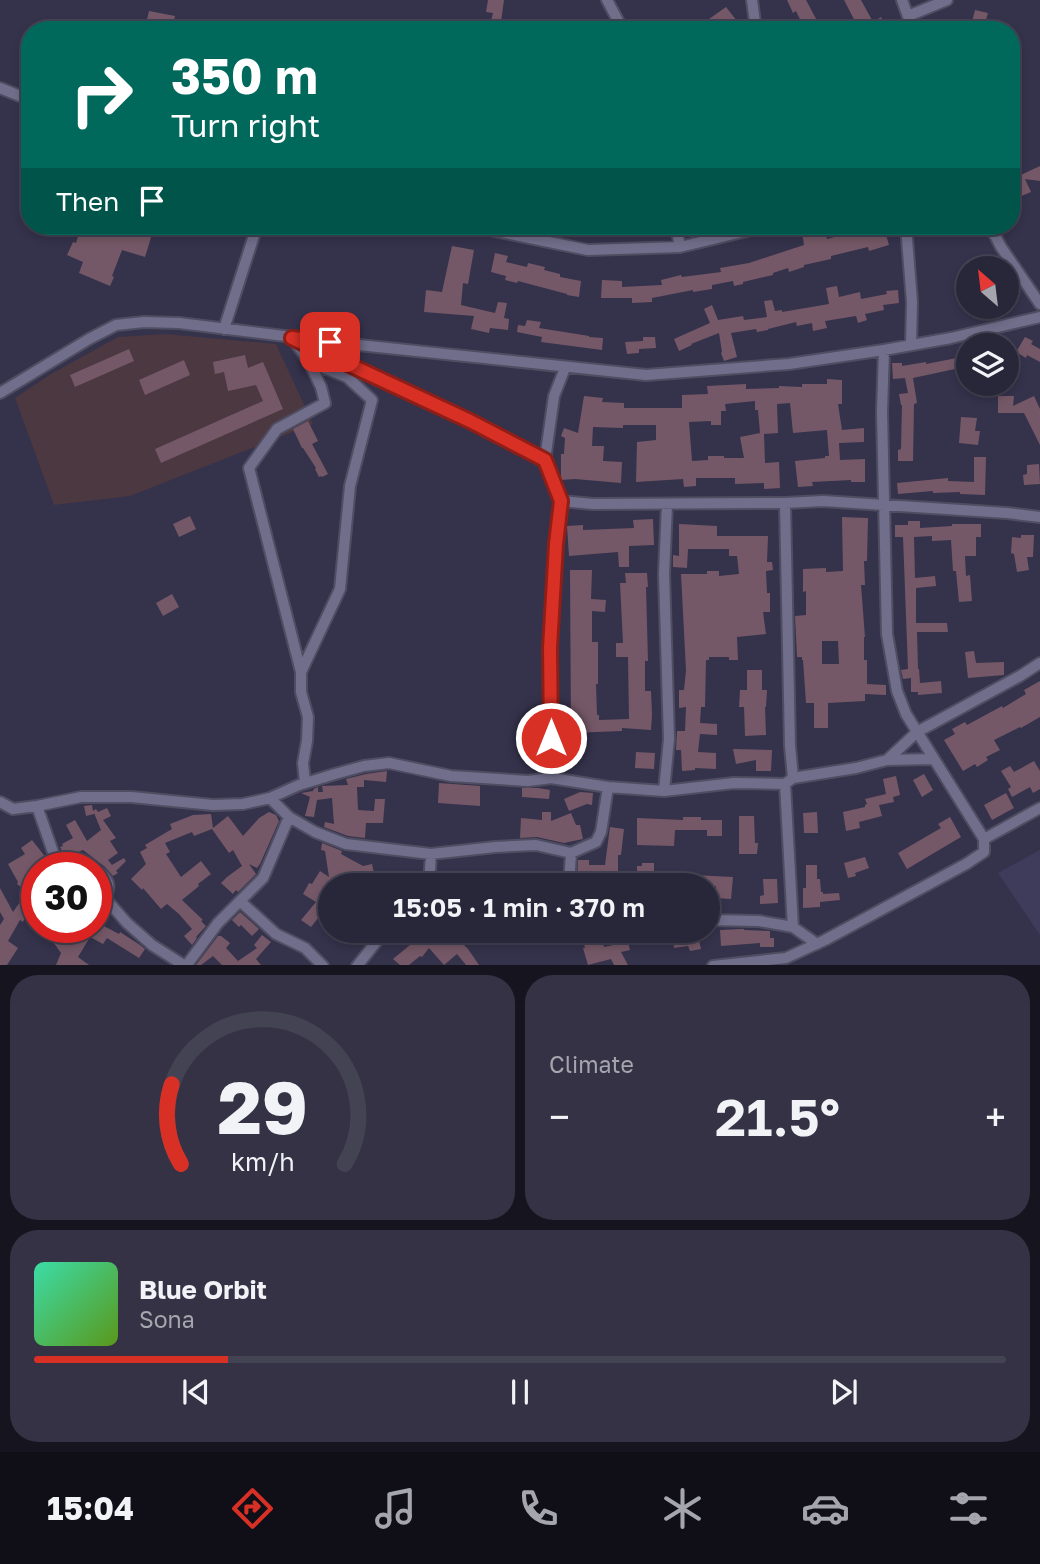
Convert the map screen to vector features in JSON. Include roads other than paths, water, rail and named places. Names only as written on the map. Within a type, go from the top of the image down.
[{"type":"street","points":[[607,0],[618,21]]},
{"type":"street","points":[[752,0],[755,21]]},
{"type":"street","points":[[902,0],[910,21]]},
{"type":"street","points":[[908,16],[947,0]]},
{"type":"street","points":[[0,88],[21,96]]},
{"type":"street","points":[[225,329],[254,235]]},
{"type":"street","points":[[515,235],[588,250],[680,247],[730,235]]},
{"type":"street","points":[[678,235],[680,247]]},
{"type":"street","points":[[907,235],[912,302],[911,345]]},
{"type":"street","points":[[995,235],[1040,304]]},
{"type":"street","points":[[0,393],[116,325],[144,322],[180,323],[292,338],[646,375],[789,364],[951,338],[1040,317]]},
{"type":"street","points":[[292,338],[309,362],[325,403],[276,429],[249,468],[301,672],[301,692],[308,717],[303,763],[306,783]]},
{"type":"street","points":[[292,338],[470,421],[545,460]]},
{"type":"street","points":[[713,965],[786,958],[817,944],[984,852],[984,839],[906,715],[897,691],[891,662],[887,634],[884,505],[884,350]]},
{"type":"street","points":[[301,672],[340,589],[350,485],[372,400],[347,377],[309,362]]},
{"type":"street","points":[[551,778],[550,648],[561,501],[545,460],[554,396],[565,368]]},
{"type":"street","points":[[561,501],[667,504],[823,500],[1040,517]]},
{"type":"street","points":[[785,503],[793,927]]},
{"type":"street","points":[[664,791],[669,739],[664,574],[667,504]]},
{"type":"street","points":[[887,760],[917,732],[1040,663]]},
{"type":"street","points":[[0,813],[81,797],[131,797],[213,805],[243,804],[270,798],[306,783],[364,766],[389,763],[452,776],[528,781],[551,778],[608,787],[664,791],[734,783],[789,781],[887,760],[933,759]]},
{"type":"street","points":[[270,798],[289,817],[315,832],[346,844],[431,854],[536,845],[571,853],[596,842],[601,832],[608,787]]},
{"type":"street","points":[[0,802],[13,809]]},
{"type":"street","points":[[37,806],[53,852]]},
{"type":"street","points":[[984,839],[1040,808]]},
{"type":"street","points":[[112,907],[152,945],[186,965],[218,923],[263,878],[289,817]]},
{"type":"street","points":[[570,873],[571,853]]},
{"type":"street","points":[[430,873],[431,854]]},
{"type":"street","points":[[240,901],[276,934],[304,948],[323,965]]},
{"type":"street","points":[[720,919],[759,921],[793,927],[817,944]]},
{"type":"street","points":[[358,965],[375,943]]}]
